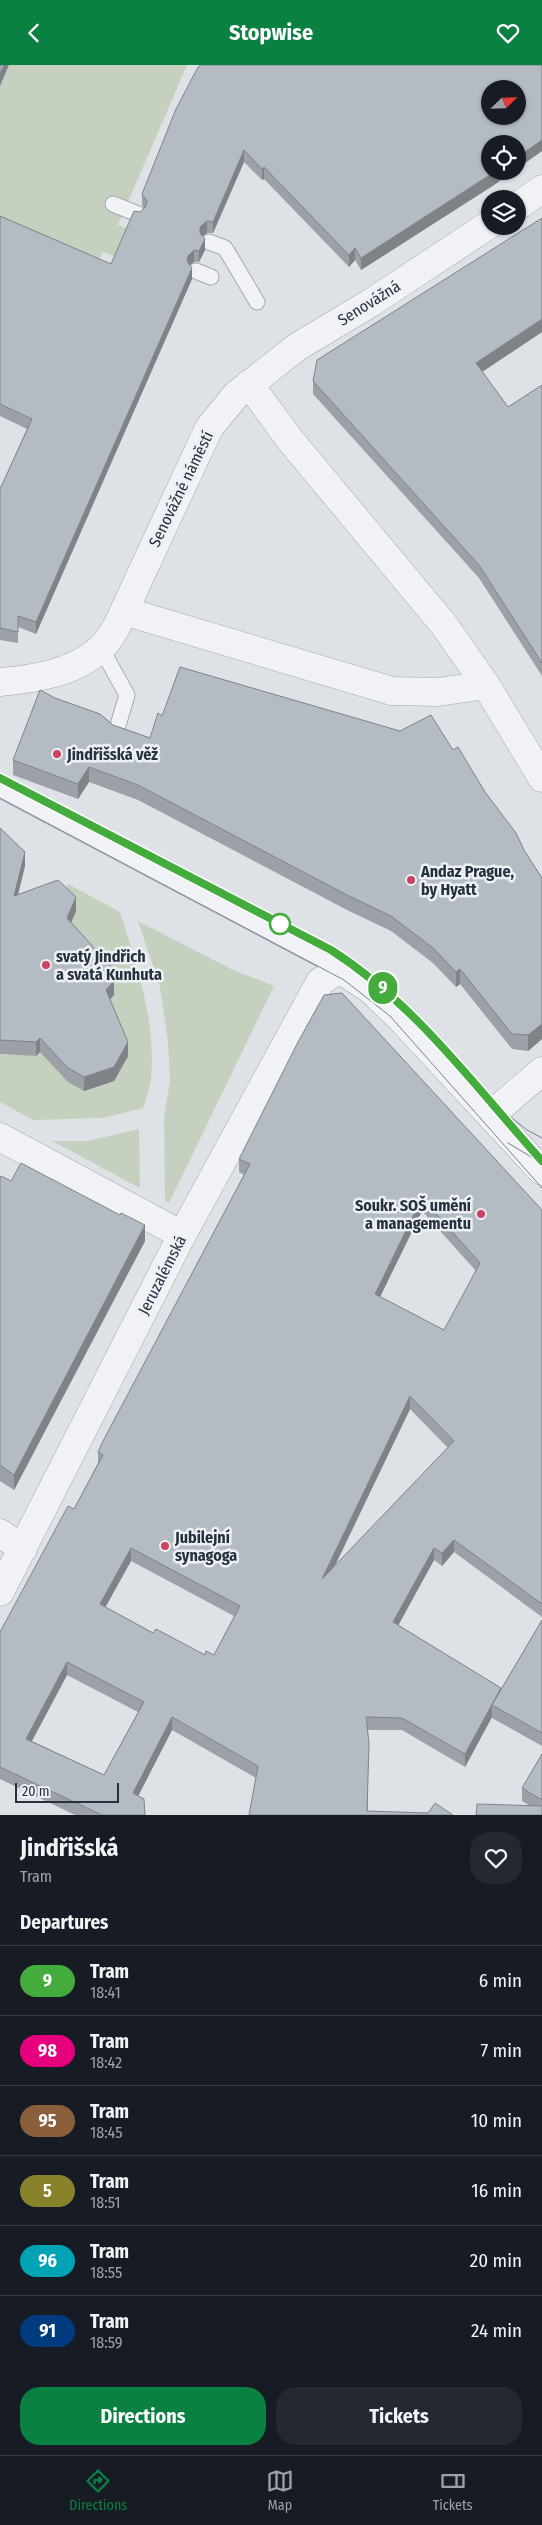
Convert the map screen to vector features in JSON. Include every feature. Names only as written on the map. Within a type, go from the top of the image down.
[{"type":"street","points":[[526,200],[542,189]]},
{"type":"street","name":"Senovážná","points":[[249,384],[297,347],[372,302],[481,230]]},
{"type":"street","points":[[249,384],[291,441],[444,625],[486,685],[542,778]]},
{"type":"street","name":"Senovážné náměstí","points":[[101,648],[113,634],[209,428],[236,395],[249,384]]},
{"type":"street","points":[[124,611],[392,691],[438,692],[486,685]]},
{"type":"street","points":[[0,682],[34,679],[81,661],[101,648]]},
{"type":"street","points":[[338,969],[370,989],[542,1171]]},
{"type":"street","name":"Jeruzalémská","points":[[0,1592],[182,1235],[320,982],[338,969]]},
{"type":"street","points":[[491,1115],[542,1071]]},
{"type":"street","points":[[0,1137],[182,1235]]},
{"type":"street","points":[[515,1141],[542,1151]]},
{"type":"street","points":[[0,1533],[23,1549]]},
{"type":"lane","points":[[113,205],[138,214]]},
{"type":"lane","points":[[209,242],[224,248],[257,303]]},
{"type":"lane","points":[[196,271],[211,277]]},
{"type":"lane","points":[[101,648],[127,695],[116,732]]},
{"type":"lane","points":[[0,790],[338,969]]},
{"type":"green space","points":[[9,65],[187,65],[118,225],[131,230],[119,258],[103,252],[98,261],[0,227],[0,86]]},
{"type":"green space","points":[[68,884],[120,912],[139,973],[148,1015],[152,1057],[150,1082],[143,1108],[103,1118],[33,1120],[0,1102],[0,1054],[7,1055],[110,1003],[110,988],[115,983],[111,978],[86,963],[61,897]]},
{"type":"green space","points":[[138,921],[231,969],[274,986],[169,1203],[165,1201],[164,1117],[170,1081],[168,1041],[160,987]]},
{"type":"green space","points":[[139,1129],[140,1188],[52,1141],[88,1141]]},
{"type":"building","points":[[0,65],[4,65],[0,74]]},
{"type":"building","points":[[200,65],[542,65],[542,140],[526,151],[526,135],[481,135],[482,180],[361,258],[355,248],[349,255],[264,167],[262,169],[244,150],[213,222],[207,221],[200,227],[200,233],[205,239],[199,251],[194,250],[188,256],[187,261],[192,268],[36,622],[18,616],[18,632],[0,628],[0,489],[32,419],[0,404],[0,216],[111,264],[134,211],[140,212],[146,206],[147,201],[142,194],[176,109]]},
{"type":"building","points":[[542,218],[542,319],[476,363],[508,407],[542,385],[542,663],[479,565],[313,381],[317,360],[515,235],[526,235],[526,228]]},
{"type":"building","name":"Andaz Prague, by Hyatt","points":[[180,667],[400,731],[431,715],[453,750],[458,747],[485,792],[516,833],[524,850],[542,878],[542,1024],[528,1035],[512,1034],[460,969],[456,972],[433,948],[391,916],[347,895],[138,785],[89,767],[78,784],[13,760],[40,690],[55,698],[100,714],[113,725],[150,738],[158,713],[162,716]]},
{"type":"building","name":"svatý Jindřich a svatá Kunhuta","points":[[0,828],[25,852],[14,896],[58,880],[76,897],[67,918],[114,970],[110,974],[114,981],[106,990],[128,1042],[114,1067],[84,1077],[68,1068],[40,1038],[36,1042],[0,1040]]},
{"type":"building","points":[[342,993],[542,1210],[542,1604],[454,1540],[442,1553],[434,1548],[393,1622],[501,1688],[465,1754],[402,1718],[366,1717],[369,1743],[367,1811],[428,1813],[435,1803],[453,1815],[249,1815],[258,1766],[172,1717],[133,1793],[144,1799],[145,1815],[102,1815],[0,1767],[0,1632],[68,1506],[74,1509],[103,1455],[98,1452],[103,1441],[250,1164],[239,1159],[324,995]],"holes":[[[422,1198],[480,1263],[444,1330],[375,1294]],[[410,1396],[454,1441],[322,1579]],[[131,1548],[240,1606],[214,1655],[206,1651],[205,1655],[156,1629],[153,1633],[100,1604]],[[67,1662],[144,1702],[104,1775],[26,1739]]]},
{"type":"building","points":[[21,1163],[120,1215],[121,1213],[145,1225],[14,1475],[0,1465],[0,1178],[1,1176],[11,1181]]},
{"type":"building","points":[[542,1620],[542,1733],[492,1705]]},
{"type":"building","points":[[542,1754],[542,1800],[522,1788]]},
{"type":"building","points":[[477,1804],[542,1806],[542,1815],[476,1815]]},
{"type":"tram line","points":[[0,778],[331,950],[391,995],[418,1021],[469,1076],[542,1161]]},
{"type":"tram line","name":"9","points":[[0,778],[331,950],[357,967],[404,1006],[542,1161]]},
{"type":"tram line","points":[[0,798],[344,980],[390,1016],[542,1188]]},
{"type":"tram line","points":[[503,1111],[527,1130],[542,1138]]},
{"type":"tram line","points":[[508,1143],[538,1161]]},
{"type":"place","name":"Jindřišská věž","points":[[57,754]]},
{"type":"place","name":"Andaz Prague, by Hyatt","points":[[411,880]]},
{"type":"place","name":"svatý Jindřich a svatá Kunhuta","points":[[46,965]]},
{"type":"place","name":"Soukr. SOŠ umění a managementu","points":[[481,1214]]},
{"type":"place","name":"Jubilejní synagoga","points":[[165,1546]]}]
